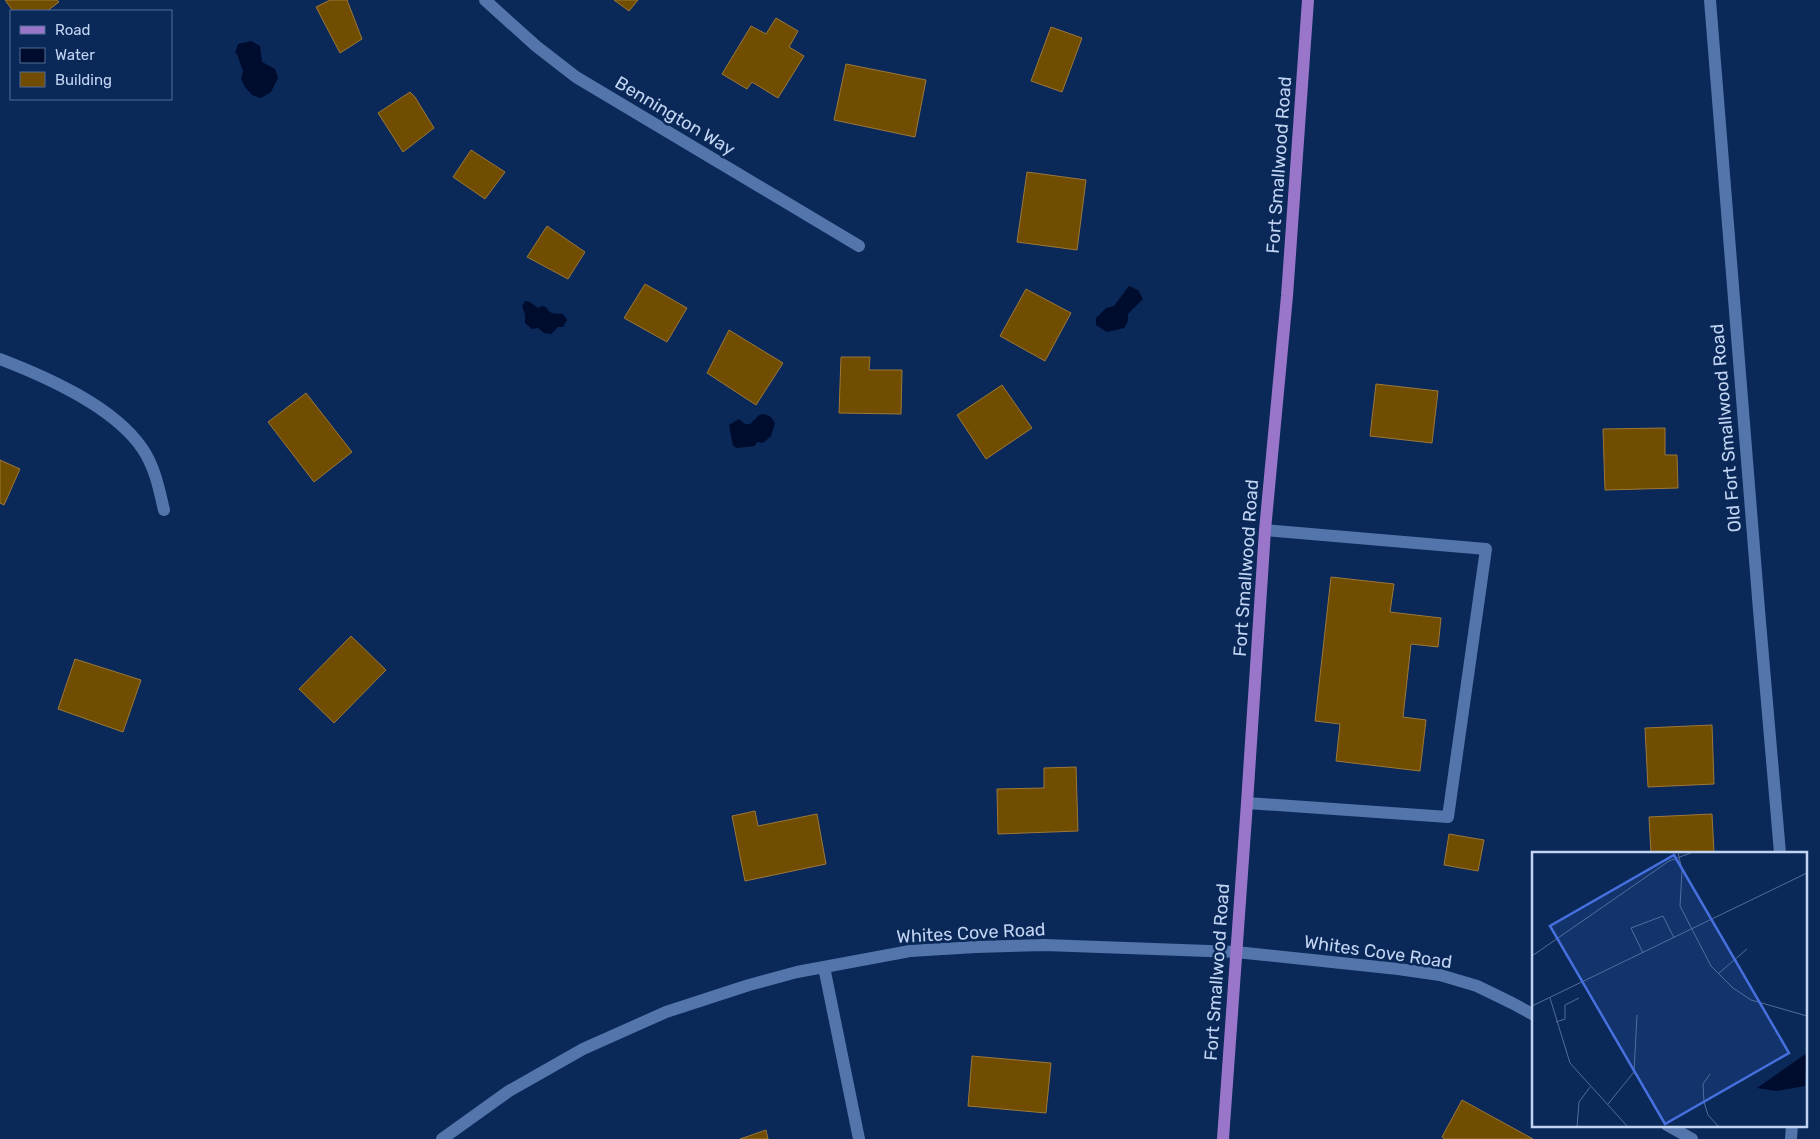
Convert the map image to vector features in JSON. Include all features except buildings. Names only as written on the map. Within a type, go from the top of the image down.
[{"type":"main road","name":"Fort Smallwood Road","points":[[1223,1139],[1265,530],[1287,296],[1308,0]]},
{"type":"street","name":"Bennington Way","points":[[485,0],[536,46],[576,77],[859,246]]},
{"type":"street","name":"Old Fort Smallwood Road","points":[[1710,0],[1780,852]]},
{"type":"street","points":[[0,359],[30,370],[100,408],[123,426],[143,449],[157,477],[164,510]]},
{"type":"street","points":[[1247,803],[1448,817],[1486,549],[1265,530]]},
{"type":"street","name":"Whites Cove Road","points":[[442,1139],[509,1091],[592,1045],[666,1012],[750,985],[824,967],[910,951],[1045,945],[1236,952],[1440,975],[1476,986],[1512,1002],[1532,1014]]},
{"type":"street","points":[[824,967],[859,1139]]},
{"type":"street","points":[[1669,1126],[1692,1139]]},
{"type":"street","points":[[1791,1139],[1792,1126]]},
{"type":"water","points":[[251,41],[260,46],[262,62],[275,69],[278,78],[271,92],[261,98],[252,95],[245,87],[241,79],[243,71],[235,53],[238,44]]},
{"type":"water","points":[[1129,286],[1138,290],[1143,299],[1128,314],[1128,321],[1124,328],[1107,332],[1096,325],[1096,318],[1106,308],[1114,306]]},
{"type":"water","points":[[525,301],[538,308],[542,306],[551,312],[563,314],[567,320],[563,327],[558,327],[551,334],[544,333],[538,328],[532,329],[525,323],[525,314],[522,306]]},
{"type":"water","points":[[764,414],[771,417],[775,423],[771,436],[763,443],[757,442],[755,446],[737,448],[733,446],[729,425],[739,419],[745,424],[750,424],[759,415]]}]
